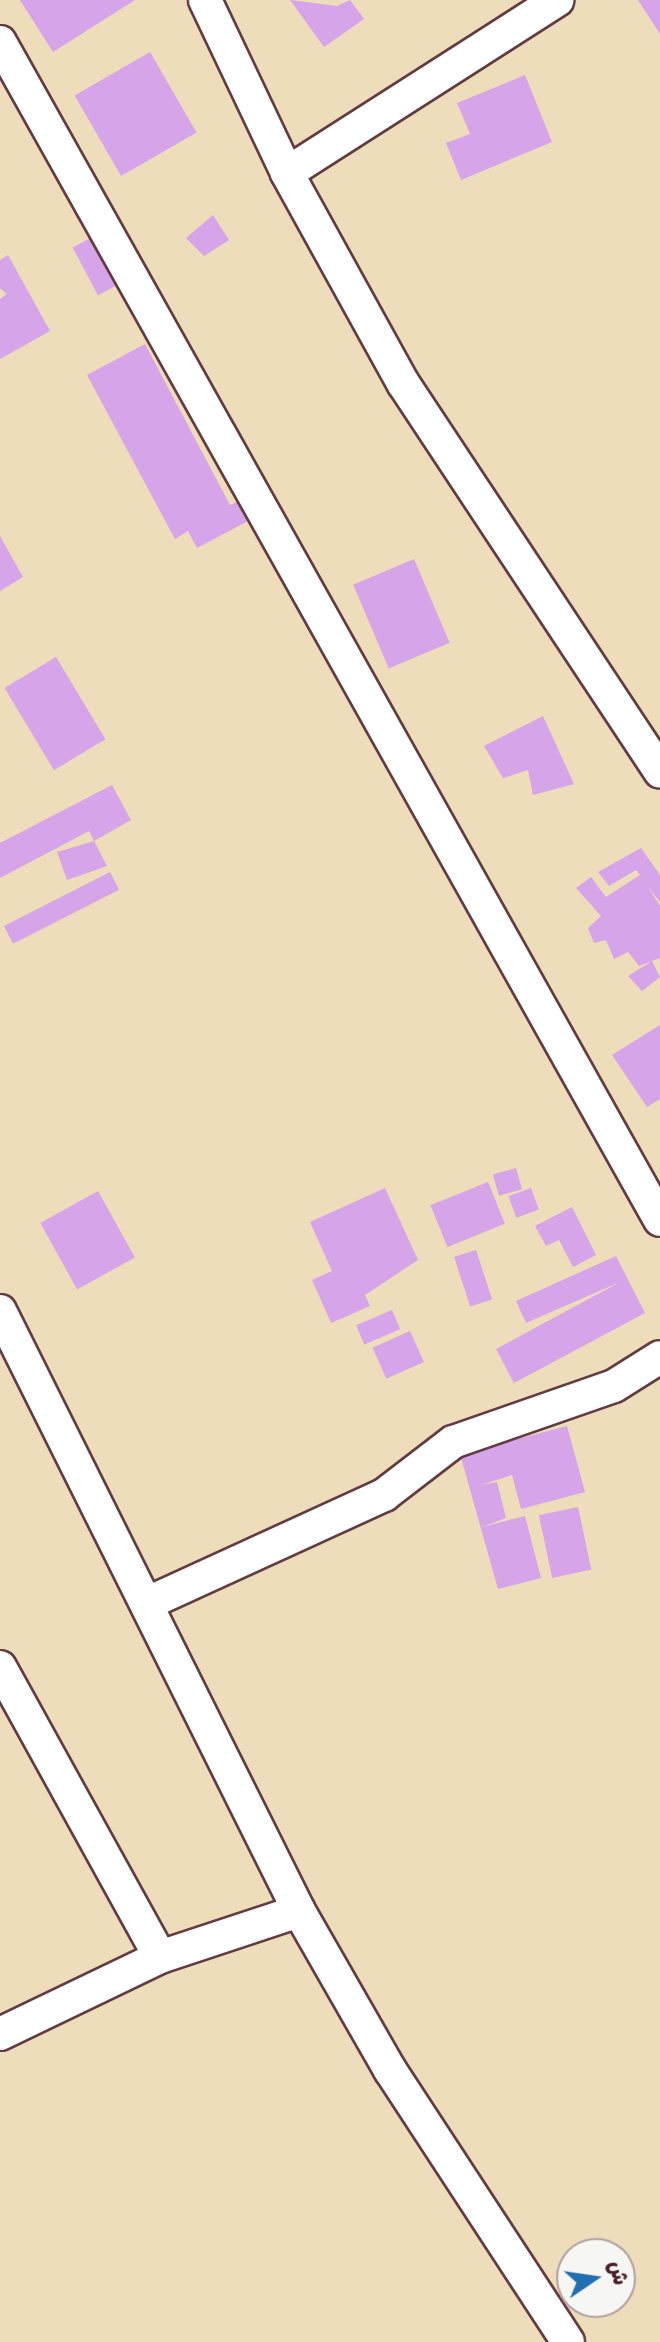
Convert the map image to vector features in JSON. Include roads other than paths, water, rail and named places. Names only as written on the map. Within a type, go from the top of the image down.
[{"type":"street","points":[[205,0],[287,173],[403,383],[660,772]]},
{"type":"street","points":[[287,173],[557,0]]},
{"type":"street","points":[[0,42],[660,1220]]},
{"type":"street","points":[[0,1311],[299,1911],[390,2070],[568,2342]]},
{"type":"street","points":[[148,1603],[384,1495],[453,1442],[614,1386],[660,1357]]},
{"type":"street","points":[[0,1667],[160,1957]]},
{"type":"street","points":[[0,2034],[160,1957],[299,1911]]}]
